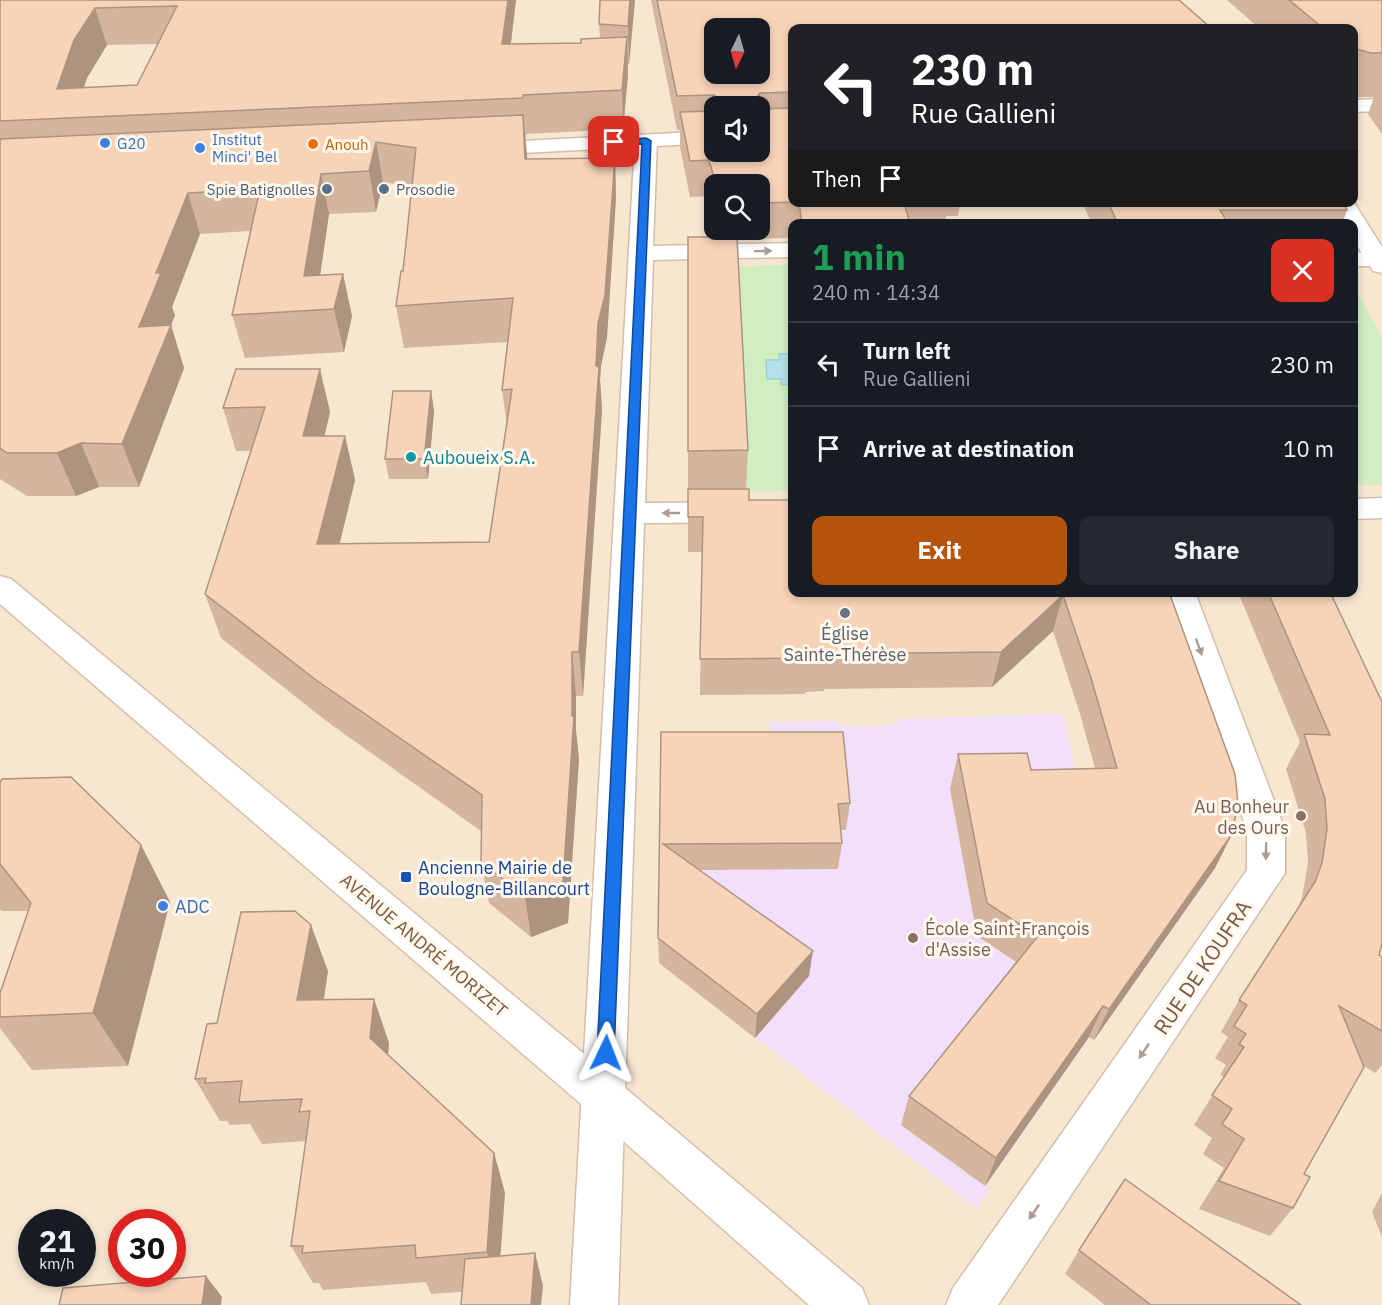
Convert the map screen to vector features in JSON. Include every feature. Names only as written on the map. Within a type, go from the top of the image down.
[{"type":"street","points":[[1358,106],[1382,105]]},
{"type":"street","points":[[466,149],[704,138]]},
{"type":"street","points":[[594,1305],[646,141]]},
{"type":"street","points":[[1358,228],[1380,263]]},
{"type":"street","points":[[641,253],[788,250]]},
{"type":"street","points":[[1358,260],[1380,263]]},
{"type":"street","points":[[1358,508],[1382,508]]},
{"type":"street","points":[[629,513],[788,512]]},
{"type":"street","name":"AVENUE ANDRÉ MORIZET","points":[[0,587],[603,1096],[845,1305]]},
{"type":"street","name":"RUE DE KOUFRA","points":[[970,1305],[1266,873],[1266,830],[1181,597]]},
{"type":"shaded area","points":[[0,0],[1382,0],[1382,1305],[0,1305]]},
{"type":"shaded area","name":"École Saint-François d'Assise","points":[[1063,714],[1082,803],[1209,878],[1094,1040],[1089,1038],[985,1186],[989,1190],[976,1208],[659,963],[659,912],[774,759],[770,722],[834,721],[847,727],[889,726],[902,719]]},
{"type":"green space","points":[[788,265],[788,491],[712,492],[707,267]]},
{"type":"green space","points":[[1358,292],[1382,338],[1382,485],[1358,485]]},
{"type":"water","points":[[779,354],[788,354],[788,385],[781,385],[781,379],[767,379],[766,360],[779,360]]},
{"type":"building","points":[[0,0],[508,0],[502,44],[581,43],[581,39],[627,37],[622,90],[523,95],[523,98],[0,121]],"holes":[[[177,6],[137,85],[57,89],[74,40],[95,8]]]},
{"type":"building","points":[[600,0],[630,0],[628,26],[599,24]]},
{"type":"building","points":[[657,0],[1179,0],[1206,24],[788,24],[788,92],[760,93],[758,96],[677,96]]},
{"type":"building","points":[[1289,0],[1382,0],[1382,53],[1358,49],[1358,24],[1318,24]]},
{"type":"building","points":[[788,108],[788,202],[770,203],[770,174],[713,174],[710,162],[770,162],[770,109]]},
{"type":"building","points":[[704,111],[704,160],[690,161],[680,112]]},
{"type":"building","points":[[523,115],[525,159],[615,158],[605,295],[598,323],[596,366],[599,367],[579,652],[572,652],[572,716],[574,716],[563,882],[525,896],[481,862],[482,795],[316,680],[205,594],[265,407],[223,408],[236,369],[320,369],[303,436],[345,436],[317,544],[489,542],[512,389],[502,390],[513,298],[396,306],[401,271],[403,271],[416,148],[376,142],[369,171],[321,174],[304,276],[343,274],[334,309],[232,315],[260,189],[188,193],[156,273],[161,273],[139,327],[171,325],[122,444],[81,443],[57,453],[7,453],[0,448],[0,139]]},
{"type":"building","points":[[800,207],[905,207],[909,219],[801,219]]},
{"type":"building","points":[[1110,207],[1346,207],[1347,210],[1220,210],[1225,219],[1116,219]]},
{"type":"building","points":[[688,237],[704,237],[704,240],[737,240],[748,450],[688,451]]},
{"type":"building","points":[[393,391],[431,391],[424,459],[385,459]]},
{"type":"building","points":[[688,489],[749,489],[749,500],[788,500],[788,597],[1061,597],[1001,652],[827,654],[828,656],[808,656],[808,658],[700,659],[703,517],[688,517]]},
{"type":"building","points":[[1064,597],[1171,597],[1235,774],[1238,803],[1232,834],[1109,1009],[1103,1006],[996,1158],[909,1096],[1038,936],[987,903],[958,754],[1027,753],[1031,770],[1117,768],[1091,678]]},
{"type":"building","points":[[1270,597],[1332,597],[1382,702],[1382,944],[1379,955],[1382,957],[1382,1031],[1339,1006],[1364,1067],[1304,1174],[1310,1177],[1293,1208],[1219,1181],[1244,1139],[1222,1124],[1232,1109],[1212,1095],[1244,1047],[1239,1044],[1246,1034],[1234,1026],[1247,1005],[1239,1000],[1315,882],[1322,863],[1327,829],[1325,799],[1304,734],[1330,735]]},
{"type":"building","points":[[661,732],[843,732],[850,803],[838,804],[842,843],[663,844],[813,951],[757,1014],[658,938]]},
{"type":"building","points":[[71,777],[141,845],[93,1013],[0,1017],[0,993],[31,903],[0,864],[0,782],[2,779]]},
{"type":"building","points":[[295,911],[311,925],[297,1000],[374,999],[370,1038],[494,1153],[487,1252],[416,1258],[415,1245],[302,1253],[303,1246],[291,1246],[310,1111],[299,1112],[302,1099],[239,1102],[242,1081],[205,1083],[206,1078],[195,1079],[207,1024],[217,1023],[241,912]]},
{"type":"building","points":[[1125,1179],[1301,1305],[1151,1305],[1079,1250]]},
{"type":"building","points":[[535,1253],[531,1305],[461,1305],[465,1259]]},
{"type":"building","points":[[206,1276],[202,1305],[59,1305],[63,1288],[108,1284],[108,1287],[186,1287],[186,1278]]},
{"type":"place","name":"G20","points":[[105,143]]},
{"type":"place","name":"Anouh","points":[[313,144]]},
{"type":"place","name":"Institut Minci' Bel","points":[[200,148]]},
{"type":"place","name":"Spie Batignolles","points":[[327,189]]},
{"type":"place","name":"Prosodie","points":[[384,189]]},
{"type":"place","name":"Auboueix S.A.","points":[[411,457]]},
{"type":"place","name":"Église Sainte-Thérèse","points":[[845,613]]},
{"type":"place","name":"Au Bonheur des Ours","points":[[1301,816]]},
{"type":"place","name":"Ancienne Mairie de Boulogne-Billancourt","points":[[406,877]]},
{"type":"place","name":"ADC","points":[[163,906]]},
{"type":"place","name":"École Saint-François d'Assise","points":[[913,938]]},
{"type":"route","points":[[606,1053],[646,141],[614,142]]}]
